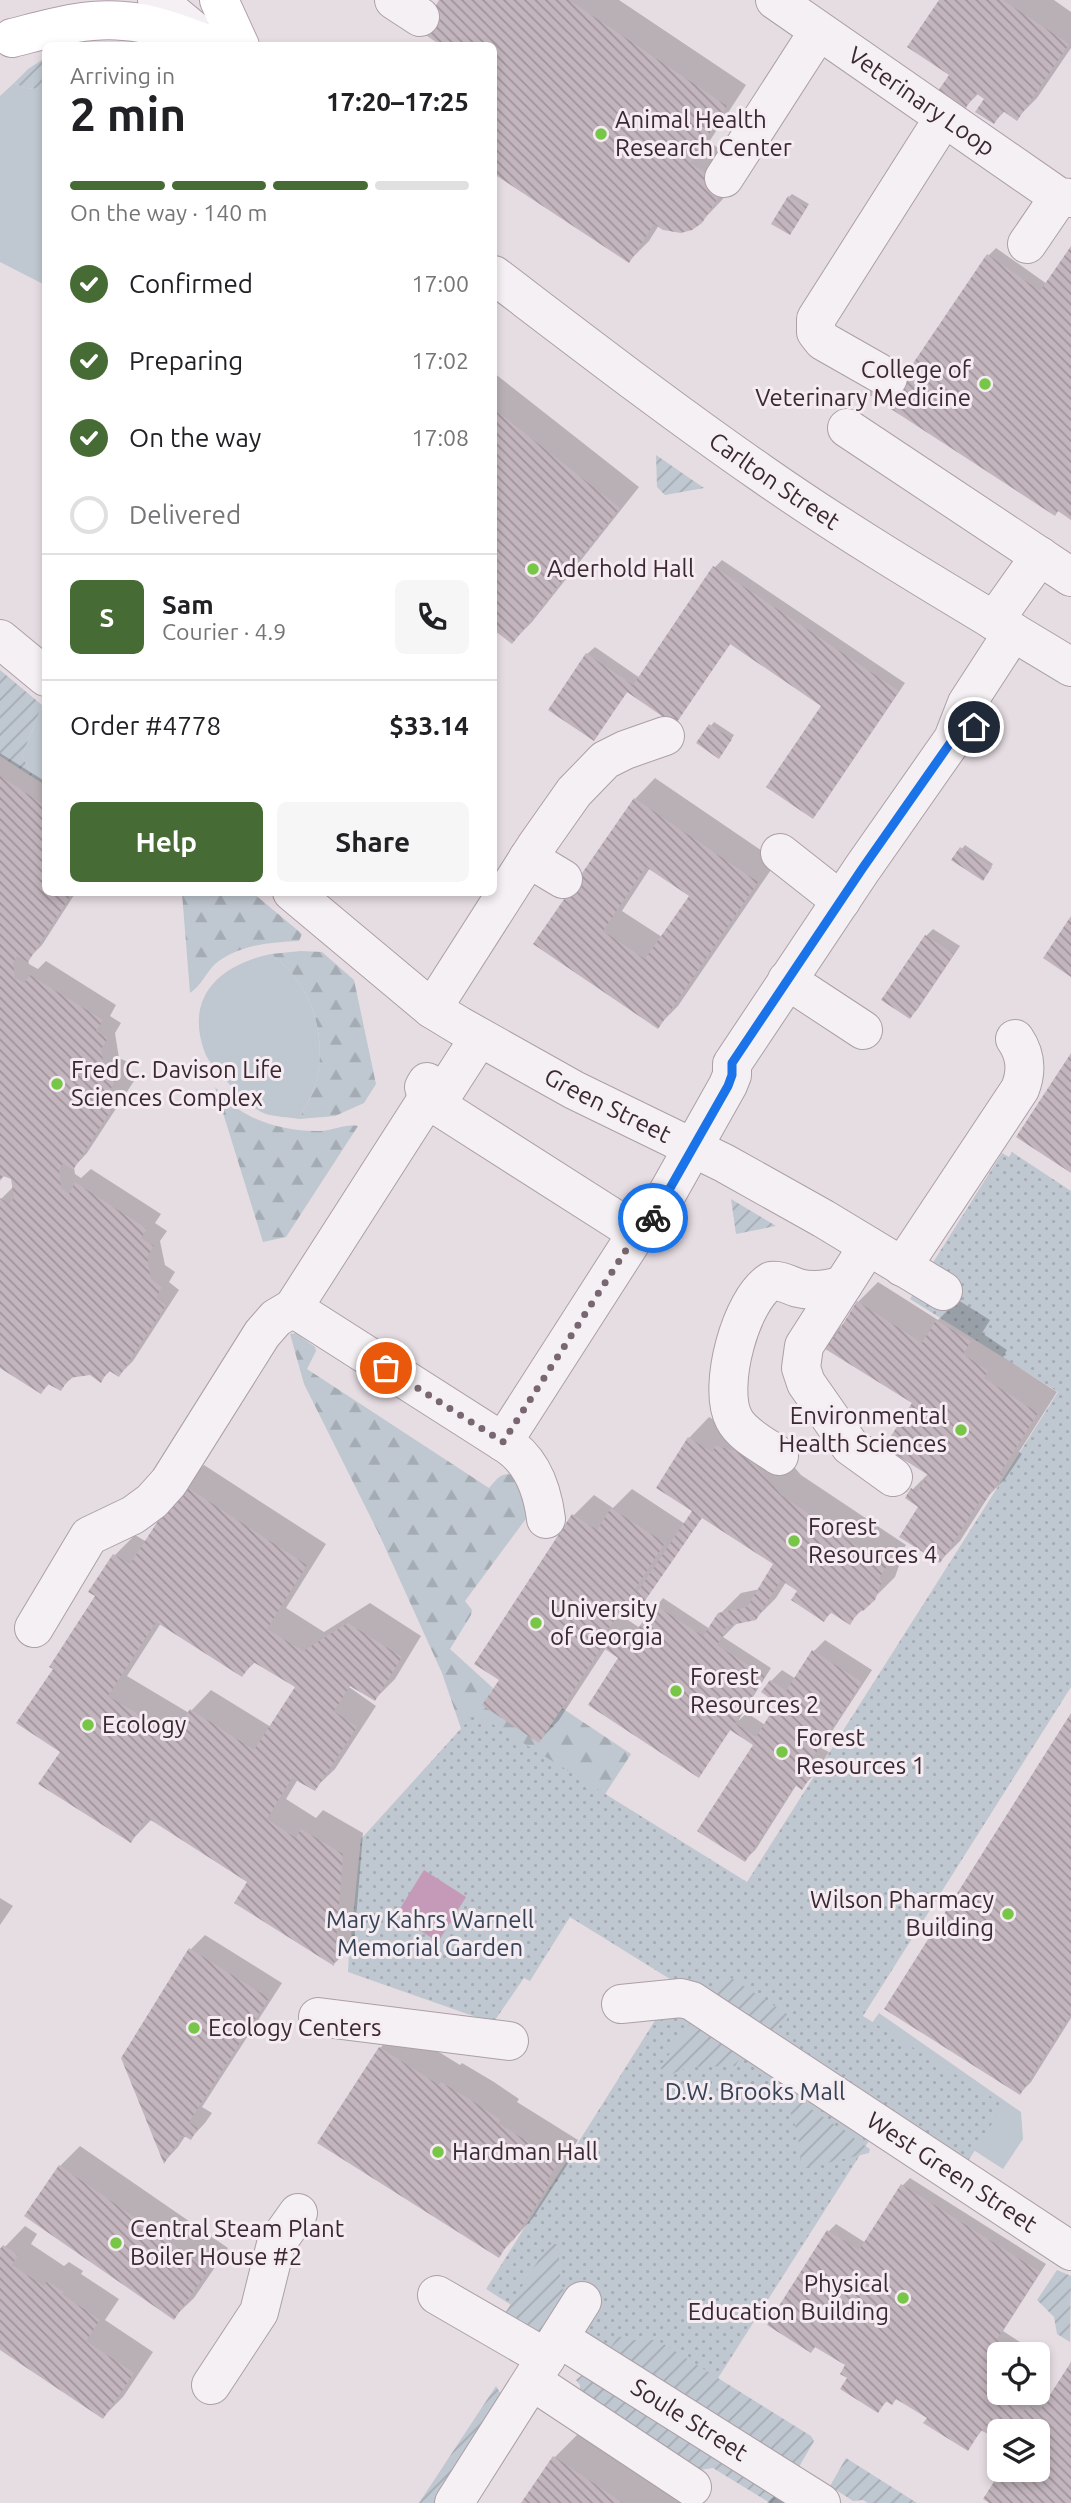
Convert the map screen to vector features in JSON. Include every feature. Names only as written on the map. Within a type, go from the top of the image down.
[{"type":"main road","points":[[6,44],[53,0]]},
{"type":"main road","points":[[219,0],[238,42]]},
{"type":"main road","points":[[6,44],[66,24],[123,20],[160,27],[201,42]]},
{"type":"street","points":[[157,0],[207,42]]},
{"type":"street","name":"Veterinary Loop","points":[[775,0],[943,119],[1065,198]]},
{"type":"street","points":[[724,178],[818,32]]},
{"type":"street","points":[[888,378],[823,341],[816,332],[816,319],[943,119]]},
{"type":"street","points":[[1027,244],[1065,198]]},
{"type":"street","name":"Carlton Street","points":[[497,277],[671,410],[764,475],[932,583],[1071,667]]},
{"type":"street","points":[[503,1442],[637,1233],[650,1224],[684,1142],[728,1086],[732,1063],[953,739],[974,727],[1013,632],[1056,566],[847,428]]},
{"type":"street","points":[[0,639],[42,674]]},
{"type":"street","points":[[34,1629],[89,1536],[134,1515],[163,1490],[262,1334],[276,1318],[293,1308],[427,1099],[443,1094],[457,1024],[528,858],[574,792],[604,760],[665,736]]},
{"type":"street","points":[[780,853],[841,901]]},
{"type":"street","points":[[528,858],[563,879]]},
{"type":"street","name":"Green Street","points":[[310,898],[457,1024],[574,1090],[684,1142],[824,1219],[943,1291]]},
{"type":"street","points":[[788,980],[863,1030]]},
{"type":"street","points":[[902,1267],[931,1205],[1020,1090],[1030,1045]]},
{"type":"street","points":[[427,1099],[637,1233]]},
{"type":"street","points":[[868,1246],[803,1348],[801,1362],[803,1376],[850,1446],[893,1477]]},
{"type":"street","points":[[779,1456],[742,1430],[729,1408],[728,1374],[737,1340],[760,1291],[771,1281],[813,1290],[843,1285]]},
{"type":"street","points":[[293,1308],[503,1442],[522,1458],[535,1475],[544,1502],[546,1519]]},
{"type":"street","name":"West Green Street","points":[[621,2004],[681,1998],[692,2001],[1071,2251]]},
{"type":"street","points":[[318,2017],[509,2041]]},
{"type":"street","points":[[211,2385],[259,2312],[276,2244],[298,2213]]},
{"type":"street","points":[[437,2295],[541,2365],[692,2487]]},
{"type":"street","points":[[454,2503],[582,2301]]},
{"type":"street","name":"Soule Street","points":[[541,2365],[821,2503]]},
{"type":"green space","points":[[42,60],[42,91],[14,83]]},
{"type":"green space","points":[[14,83],[42,90],[42,283],[0,262],[0,96]]},
{"type":"green space","points":[[656,455],[704,488],[665,495],[657,487]]},
{"type":"green space","points":[[0,670],[42,705],[22,756],[34,778],[0,756]]},
{"type":"green space","points":[[42,705],[42,783],[34,778],[22,756]]},
{"type":"green space","points":[[182,896],[257,896],[302,934],[299,941],[255,946],[224,958],[215,964],[190,993]]},
{"type":"green space","points":[[322,952],[354,980],[376,1084],[364,1103],[335,1116],[299,1119],[317,1079],[320,1044],[317,1026],[305,993],[285,965],[271,954]]},
{"type":"green space","points":[[271,954],[285,965],[305,993],[317,1026],[320,1044],[317,1079],[299,1119],[266,1114],[249,1104],[209,1060],[200,1033],[199,1015],[203,1000],[211,987],[222,975],[236,966]]},
{"type":"green space","points":[[215,1087],[247,1115],[278,1126],[321,1131],[358,1126],[286,1237],[263,1242]]},
{"type":"green space","name":"D.W. Brooks Mall","points":[[1012,1152],[1071,1191],[1071,1687],[863,2016],[1004,2105],[954,2183],[874,2133],[692,2419],[486,2289],[678,1984],[570,1917],[530,1981],[524,1978],[493,2023],[348,1972],[349,1953],[343,1949],[351,1936],[361,1839],[475,1713],[747,1882],[1058,1392],[910,1299],[1002,1153],[1009,1157]]},
{"type":"green space","points":[[731,1199],[776,1226],[736,1234]]},
{"type":"green space","points":[[296,1333],[315,1347],[316,1351],[307,1369],[489,1488],[503,1475],[515,1475],[528,1516],[465,1601],[472,1610],[471,1615],[450,1649],[493,1688],[483,1705],[539,1742],[562,1708],[631,1754],[589,1819],[468,1749],[442,1673],[379,1534],[304,1384],[290,1334]]},
{"type":"green space","points":[[725,1974],[787,2014],[787,2020],[774,2030],[764,2032],[705,2003]]},
{"type":"green space","points":[[879,2013],[1021,2112],[1023,2139],[1003,2169],[842,2065]]},
{"type":"green space","points":[[692,2020],[743,2053],[735,2066],[689,2067],[669,2075],[660,2068]]},
{"type":"green space","points":[[786,2092],[870,2149],[869,2153],[801,2169],[797,2132],[782,2098]]},
{"type":"green space","points":[[553,2243],[558,2245],[561,2286],[567,2295],[546,2331],[527,2331],[502,2318],[546,2248]]},
{"type":"green space","points":[[1057,2270],[1071,2276],[1070,2342],[1057,2334],[1054,2317],[1037,2300]]},
{"type":"green space","points":[[618,2336],[629,2340],[657,2340],[811,2436],[814,2441],[799,2467],[607,2354]]},
{"type":"green space","points":[[582,2375],[790,2503],[770,2503],[713,2468],[700,2470],[580,2395],[580,2385],[576,2380]]},
{"type":"green space","points":[[496,2386],[504,2399],[438,2503],[419,2503]]},
{"type":"green space","points":[[846,2458],[917,2503],[853,2501],[830,2486]]},
{"type":"shaded area","points":[[424,1870],[466,1897],[438,1942],[396,1915]]},
{"type":"building","name":"Animal Health Research Center","points":[[439,0],[569,0],[727,106],[690,163],[726,186],[702,223],[692,230],[681,233],[663,230],[654,224],[629,263],[497,176],[497,42],[436,42],[421,32]]},
{"type":"building","points":[[939,0],[1003,0],[1069,44],[1017,121],[1003,111],[994,124],[975,112],[984,99],[976,93],[965,109],[938,91],[949,75],[907,47]]},
{"type":"building","points":[[788,196],[807,207],[790,235],[771,224]]},
{"type":"building","name":"College of Veterinary Medicine","points":[[1071,246],[1071,520],[1058,511],[1055,516],[868,394],[879,379],[895,390],[987,254],[1040,291]]},
{"type":"building","name":"Aderhold Hall","points":[[497,411],[620,508],[512,644],[497,632]]},
{"type":"building","points":[[713,566],[899,691],[813,819],[766,787],[821,706],[730,644],[675,725],[627,692],[594,741],[548,710],[586,653],[633,685]]},
{"type":"building","points":[[709,724],[732,739],[719,759],[696,743]]},
{"type":"building","name":"Fred C. Davison Life Sciences Complex","points":[[0,776],[42,803],[42,896],[70,896],[28,962],[17,956],[13,963],[15,978],[24,983],[30,975],[103,1020],[96,1031],[108,1038],[101,1049],[105,1072],[117,1078],[110,1090],[120,1096],[73,1170],[63,1163],[59,1170],[61,1188],[69,1194],[75,1182],[147,1229],[141,1238],[154,1246],[147,1257],[151,1279],[162,1287],[156,1298],[166,1305],[119,1377],[108,1370],[101,1383],[90,1375],[69,1378],[61,1391],[48,1384],[41,1394],[0,1368],[0,1198],[9,1204],[14,1198],[11,1179],[3,1176],[0,1181]]},
{"type":"building","points":[[634,798],[758,882],[658,1029],[533,944]],"holes":[[[646,867],[689,896],[645,959],[603,931]]]},
{"type":"building","points":[[960,847],[992,867],[983,881],[951,860]]},
{"type":"building","points":[[1071,916],[1071,977],[1043,958]]},
{"type":"building","points":[[925,935],[954,954],[910,1019],[881,1000]]},
{"type":"building","points":[[1071,1053],[1071,1173],[1016,1137]]},
{"type":"building","name":"Environmental Health Sciences","points":[[857,1301],[922,1343],[936,1320],[971,1341],[963,1354],[988,1371],[984,1378],[1038,1413],[1000,1473],[1003,1475],[985,1501],[981,1499],[940,1563],[899,1537],[918,1507],[905,1498],[911,1488],[917,1492],[928,1475],[884,1447],[912,1403],[822,1347],[831,1334],[835,1337]]},
{"type":"building","points":[[688,1437],[712,1452],[716,1446],[739,1452],[752,1461],[781,1495],[887,1566],[879,1578],[882,1581],[875,1600],[863,1611],[859,1610],[850,1625],[830,1612],[824,1622],[791,1600],[797,1591],[781,1580],[756,1620],[727,1626],[724,1630],[726,1631],[717,1645],[765,1676],[735,1723],[756,1737],[777,1703],[761,1692],[770,1680],[786,1691],[812,1650],[862,1682],[812,1759],[819,1764],[802,1790],[795,1785],[745,1862],[697,1831],[753,1745],[730,1730],[699,1778],[588,1705],[618,1658],[602,1647],[539,1743],[482,1705],[499,1680],[474,1664],[572,1514],[597,1530],[611,1508],[665,1543],[635,1589],[638,1591],[692,1511],[656,1488]],"holes":[[[702,1518],[773,1564],[747,1607],[718,1613],[703,1636],[654,1604],[624,1650],[603,1637],[630,1597],[642,1605]]]},
{"type":"building","name":"Ecology","points":[[182,1484],[307,1565],[267,1629],[303,1651],[348,1623],[402,1657],[375,1701],[350,1686],[334,1711],[357,1727],[315,1791],[292,1778],[267,1819],[296,1838],[301,1829],[343,1854],[334,1966],[234,1903],[247,1882],[146,1817],[131,1843],[38,1784],[60,1752],[16,1723],[53,1669],[49,1667],[95,1596],[88,1592],[113,1554],[130,1564]],"holes":[[[156,1622],[242,1677],[253,1662],[295,1687],[254,1750],[190,1709],[173,1735],[108,1696]]]},
{"type":"building","name":"Wilson Pharmacy Building","points":[[1071,1713],[1071,2014],[1020,2095],[884,2009]]},
{"type":"building","name":"Ecology Centers","points":[[189,1948],[269,1998],[189,2122],[198,2128],[191,2140],[182,2135],[164,2164],[121,2058]]},
{"type":"building","name":"Hardman Hall","points":[[379,2047],[439,2085],[441,2082],[474,2102],[501,2120],[498,2123],[559,2161],[547,2181],[550,2183],[499,2258],[317,2143]]},
{"type":"building","name":"Central Steam Plant Boiler House #2","points":[[59,2165],[209,2269],[174,2320],[24,2216]]},
{"type":"building","name":"Physical Education Building","points":[[901,2184],[1040,2272],[997,2339],[1002,2342],[987,2342],[987,2405],[1014,2405],[1024,2411],[1028,2405],[1039,2412],[1043,2405],[1050,2405],[1050,2395],[1071,2362],[1071,2503],[989,2503],[983,2499],[994,2482],[1050,2482],[1050,2419],[987,2419],[987,2434],[981,2430],[968,2451],[923,2423],[927,2418],[896,2399],[892,2405],[886,2401],[878,2413],[840,2389],[847,2378],[840,2374],[845,2365],[815,2347],[811,2353],[767,2325],[827,2230],[859,2250]]},
{"type":"building","points":[[3,2245],[18,2255],[12,2265],[44,2286],[47,2281],[100,2320],[86,2341],[134,2373],[103,2419],[0,2350],[0,2249]]},
{"type":"building","points":[[553,2456],[595,2484],[623,2503],[521,2503]]},
{"type":"way so far","points":[[386,1368],[503,1442],[637,1233],[650,1224],[653,1218]]},
{"type":"place","name":"Animal Health Research Center","points":[[601,134]]},
{"type":"place","name":"College of Veterinary Medicine","points":[[985,384]]},
{"type":"place","name":"Aderhold Hall","points":[[533,569]]},
{"type":"place","name":"Fred C. Davison Life Sciences Complex","points":[[57,1084]]},
{"type":"place","name":"Environmental Health Sciences","points":[[961,1430]]},
{"type":"place","name":"Forest Resources 4","points":[[794,1541]]},
{"type":"place","name":"University of Georgia","points":[[536,1623]]},
{"type":"place","name":"Forest Resources 2","points":[[676,1691]]},
{"type":"place","name":"Ecology","points":[[88,1725]]},
{"type":"place","name":"Forest Resources 1","points":[[782,1752]]},
{"type":"place","name":"Wilson Pharmacy Building","points":[[1008,1914]]},
{"type":"place","name":"Ecology Centers","points":[[194,2028]]},
{"type":"place","name":"Hardman Hall","points":[[438,2152]]},
{"type":"place","name":"Central Steam Plant Boiler House #2","points":[[116,2243]]},
{"type":"place","name":"Physical Education Building","points":[[903,2298]]},
{"type":"route","points":[[653,1218],[728,1086],[732,1063],[953,739],[974,727]]},
{"type":"park label","name":"Mary Kahrs Warnell Memorial Garden","points":[[430,1934]]}]
